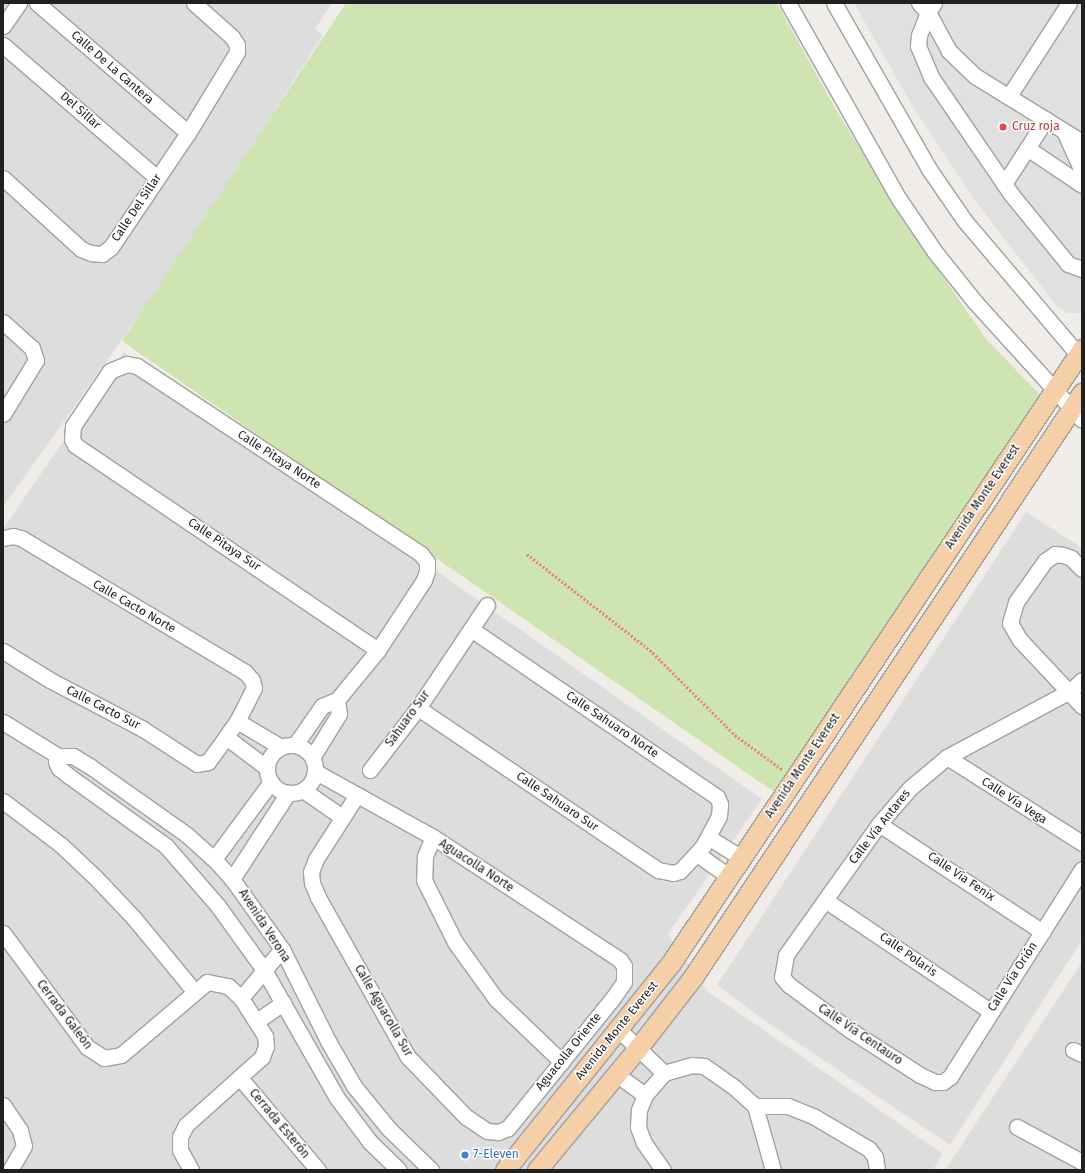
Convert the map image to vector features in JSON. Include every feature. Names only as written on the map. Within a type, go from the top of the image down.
[{"type":"main road","name":"Avenida Monte Everest","points":[[505,1170],[619,1030],[671,963],[728,876],[795,780],[1081,354]]},
{"type":"main road","name":"Avenida Monte Everest","points":[[537,1170],[638,1048],[693,977],[761,874],[1077,414],[1082,393]]},
{"type":"main road","points":[[741,858],[761,874]]},
{"type":"main road","points":[[540,1126],[560,1142]]},
{"type":"street","name":"Calle De La Cantera","points":[[36,3],[188,134]]},
{"type":"street","name":"Calle Del Sillar","points":[[3,178],[81,249],[91,253],[102,254],[111,247],[188,134],[237,52],[237,44],[232,37],[194,3]]},
{"type":"street","points":[[834,3],[929,169],[964,220],[1081,354]]},
{"type":"street","points":[[1009,96],[1069,3]]},
{"type":"street","points":[[3,26],[15,4]]},
{"type":"street","points":[[794,5],[884,174],[935,252],[975,302],[1077,414]]},
{"type":"street","points":[[927,6],[949,51],[975,76],[1082,142]]},
{"type":"street","points":[[927,6],[919,35],[921,56],[952,109],[1004,184],[1068,264],[1082,269]]},
{"type":"street","name":"Del Sillar","points":[[3,45],[157,178]]},
{"type":"street","points":[[1004,184],[1046,119]]},
{"type":"street","points":[[1064,131],[1082,171]]},
{"type":"street","points":[[1027,148],[1082,185]]},
{"type":"street","points":[[3,322],[32,348],[36,360],[3,414]]},
{"type":"street","name":"Calle Pitaya Norte","points":[[72,439],[73,426],[110,371],[118,365],[127,364],[137,366],[414,549],[426,562],[427,571],[378,650]]},
{"type":"street","name":"Calle Pitaya Sur","points":[[72,439],[80,449],[378,650]]},
{"type":"street","name":"Calle Cacto Norte","points":[[4,538],[21,538],[245,672],[252,680],[254,688],[237,721]]},
{"type":"street","points":[[1078,699],[1020,640],[1010,623],[1016,602],[1039,568],[1055,554],[1071,558],[1082,569]]},
{"type":"street","name":"Sahuaro Sur","points":[[370,770],[418,708],[487,605]]},
{"type":"street","name":"Calle Sahuaro Norte","points":[[471,629],[717,797],[720,809],[703,846]]},
{"type":"street","points":[[214,859],[269,775],[271,756],[288,746],[322,706],[337,700],[378,650]]},
{"type":"street","name":"Calle Cacto Sur","points":[[3,651],[50,680],[143,729],[190,762],[202,764],[208,762],[226,737]]},
{"type":"street","name":"Calle Vía Antares","points":[[782,977],[786,955],[879,824],[910,788],[947,757],[1078,699],[1082,680]]},
{"type":"street","points":[[312,756],[339,714],[337,700]]},
{"type":"street","name":"Calle Sahuaro Sur","points":[[418,708],[658,870],[673,873],[680,871],[703,846]]},
{"type":"street","points":[[232,879],[295,792],[314,779],[316,772],[312,756],[308,751],[288,746],[237,721],[226,737],[269,775],[281,791],[295,792],[342,817],[357,795]]},
{"type":"street","name":"Avenida Verona","points":[[3,722],[58,756],[73,756],[91,767],[187,835],[214,859],[232,879],[282,949],[328,1041],[354,1086],[389,1129],[431,1170]]},
{"type":"street","name":"Avenida Verona","points":[[58,756],[56,762],[69,776],[166,846],[218,906],[264,970],[337,1098],[370,1142],[400,1170]]},
{"type":"street","name":"Calle Vía Vega","points":[[947,757],[1082,843]]},
{"type":"street","name":"Aguacolla Norte","points":[[316,772],[433,837],[620,960],[626,973]]},
{"type":"street","points":[[3,801],[60,846],[95,877],[133,917],[194,991]]},
{"type":"street","name":"Calle Aguacolla Sur","points":[[342,817],[316,859],[311,872],[312,883],[318,897],[408,1057],[466,1117],[487,1131],[498,1132],[508,1128]]},
{"type":"street","name":"Calle Vía Fenix","points":[[879,824],[1043,932]]},
{"type":"street","points":[[433,837],[425,856],[424,880],[455,942],[496,1000],[562,1062]]},
{"type":"street","points":[[703,846],[741,858]]},
{"type":"street","points":[[703,846],[728,876]]},
{"type":"street","name":"Calle Vía Orión","points":[[943,1082],[950,1077],[990,1011],[1043,932],[1082,869]]},
{"type":"street","name":"Calle Polaris","points":[[825,900],[990,1011]]},
{"type":"street","name":"Cerrada Galeón","points":[[3,933],[87,1047],[104,1058],[121,1055],[194,991],[207,982],[217,982],[228,986],[241,998]]},
{"type":"street","points":[[241,998],[282,949]]},
{"type":"street","name":"Aguacolla Oriente","points":[[508,1128],[612,999],[624,982],[626,973]]},
{"type":"street","name":"Calle Vía Centauro","points":[[782,977],[789,985],[850,1030],[920,1075],[935,1082],[943,1082]]},
{"type":"street","name":"Cerrada Esterón","points":[[191,1170],[180,1150],[180,1137],[186,1125],[262,1057],[266,1046],[265,1036],[241,998]]},
{"type":"street","points":[[256,1021],[283,1002]]},
{"type":"street","points":[[619,1030],[664,1073]]},
{"type":"street","points":[[663,1170],[644,1143],[638,1127],[639,1110],[644,1096],[664,1073],[692,1065],[704,1066],[719,1075],[754,1106],[773,1170]]},
{"type":"street","points":[[616,1074],[644,1096]]},
{"type":"street","name":"Cerrada Esterón","points":[[240,1078],[318,1170]]},
{"type":"street","points":[[3,1105],[20,1130],[24,1146],[10,1170]]},
{"type":"street","points":[[754,1106],[788,1106],[813,1116],[869,1149],[877,1168]]},
{"type":"street","points":[[1018,1127],[1082,1162]]},
{"type":"path","points":[[527,554],[650,650],[735,735],[795,780]]},
{"type":"shaded area","points":[[3,3],[332,3],[315,29],[323,35],[167,276],[3,507]]},
{"type":"shaded area","points":[[854,3],[1082,3],[1082,313],[1068,313],[1057,307],[974,199],[912,105]]},
{"type":"shaded area","points":[[124,352],[762,799],[668,934],[707,991],[943,1154],[933,1170],[3,1170],[3,529]]},
{"type":"shaded area","points":[[1026,512],[1082,548],[1082,940],[950,1145],[761,1018],[717,985]]},
{"type":"shaded area","points":[[1082,962],[1082,1170],[945,1170]]},
{"type":"green space","points":[[346,3],[777,3],[836,110],[916,238],[987,340],[1043,398],[780,796],[122,341]]},
{"type":"place","name":"Cruz roja","points":[[1003,127]]},
{"type":"place","name":"7-Eleven","points":[[465,1155]]}]
